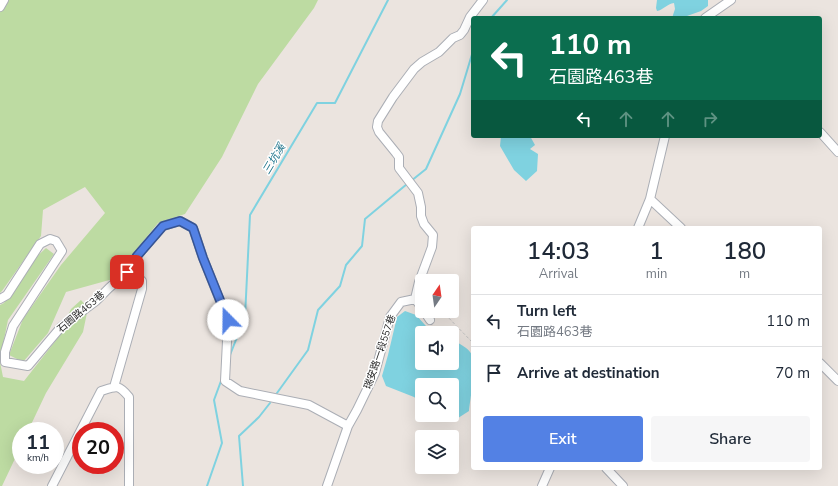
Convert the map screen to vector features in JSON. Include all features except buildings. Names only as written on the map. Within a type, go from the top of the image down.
[{"type":"street","points":[[0,7],[4,0]]},
{"type":"street","points":[[422,274],[428,261],[433,235],[424,224],[421,216],[418,193],[400,168],[399,157],[379,132],[377,127],[378,122],[393,97],[414,70],[422,62],[439,52],[453,38],[460,35],[470,17],[483,0]]},
{"type":"street","points":[[708,16],[731,0]]},
{"type":"street","points":[[822,134],[838,152]]},
{"type":"street","points":[[639,226],[650,199],[665,138]]},
{"type":"street","points":[[650,199],[679,226]]},
{"type":"street","name":"石園路463巷","points":[[0,299],[6,295],[40,244],[50,239],[56,240],[62,251],[13,326],[5,352],[4,362],[28,366],[61,327],[96,301],[127,272],[137,256],[163,226],[180,221],[193,228],[203,258],[228,320],[225,381],[240,391],[309,405],[348,426]]},
{"type":"street","points":[[114,387],[142,289],[142,281],[138,277],[127,272]]},
{"type":"street","name":"瑞安路一段557巷","points":[[327,486],[348,426],[375,373],[390,317],[401,302],[415,299]]},
{"type":"street","points":[[822,365],[838,381]]},
{"type":"street","points":[[52,486],[101,391],[114,387],[121,388],[130,397],[129,486]]},
{"type":"street","points":[[542,486],[549,470]]},
{"type":"street","points":[[608,470],[623,486]]},
{"type":"path","points":[[449,318],[471,341]]},
{"type":"green space","points":[[0,0],[318,0],[314,8],[258,84],[222,157],[185,214],[158,223],[113,279],[66,292],[48,333],[23,362],[9,355],[23,319],[61,265],[105,213],[85,187],[43,210],[41,236],[0,293]]},
{"type":"green space","points":[[46,248],[54,254],[8,320],[0,359],[0,305],[4,303],[32,261]]},
{"type":"green space","points":[[81,300],[88,308],[83,332],[46,393],[32,422],[12,422],[12,465],[2,486],[0,486],[0,362],[3,377],[24,381],[57,339],[71,309]]},
{"type":"water","points":[[657,0],[708,0],[708,6],[701,11],[687,16],[673,16],[675,9],[674,3],[657,11]]},
{"type":"water","points":[[501,138],[531,138],[535,145],[530,149],[538,154],[537,171],[526,181],[514,170],[500,146]]},
{"type":"water","points":[[405,311],[415,315],[415,318],[419,318],[426,326],[415,326],[415,370],[459,370],[459,344],[466,348],[471,354],[471,396],[469,411],[459,417],[459,378],[415,378],[415,398],[386,386],[382,376],[397,317]]},
{"type":"waterway","name":"三坑溪","points":[[230,355],[245,317],[250,215],[317,103],[335,103],[388,0]]},
{"type":"waterway","points":[[493,16],[507,0]]},
{"type":"waterway","points":[[411,181],[426,169],[460,94],[471,58]]},
{"type":"waterway","points":[[277,393],[308,350],[318,310],[340,286],[346,265],[362,246],[365,219],[407,184]]},
{"type":"waterway","name":"三坑溪","points":[[207,486],[222,443],[214,400],[221,381]]},
{"type":"waterway","points":[[243,486],[239,436],[259,417],[270,403]]},
{"type":"route","points":[[127,272],[137,256],[163,226],[180,221],[193,228],[203,258],[228,320]]}]
